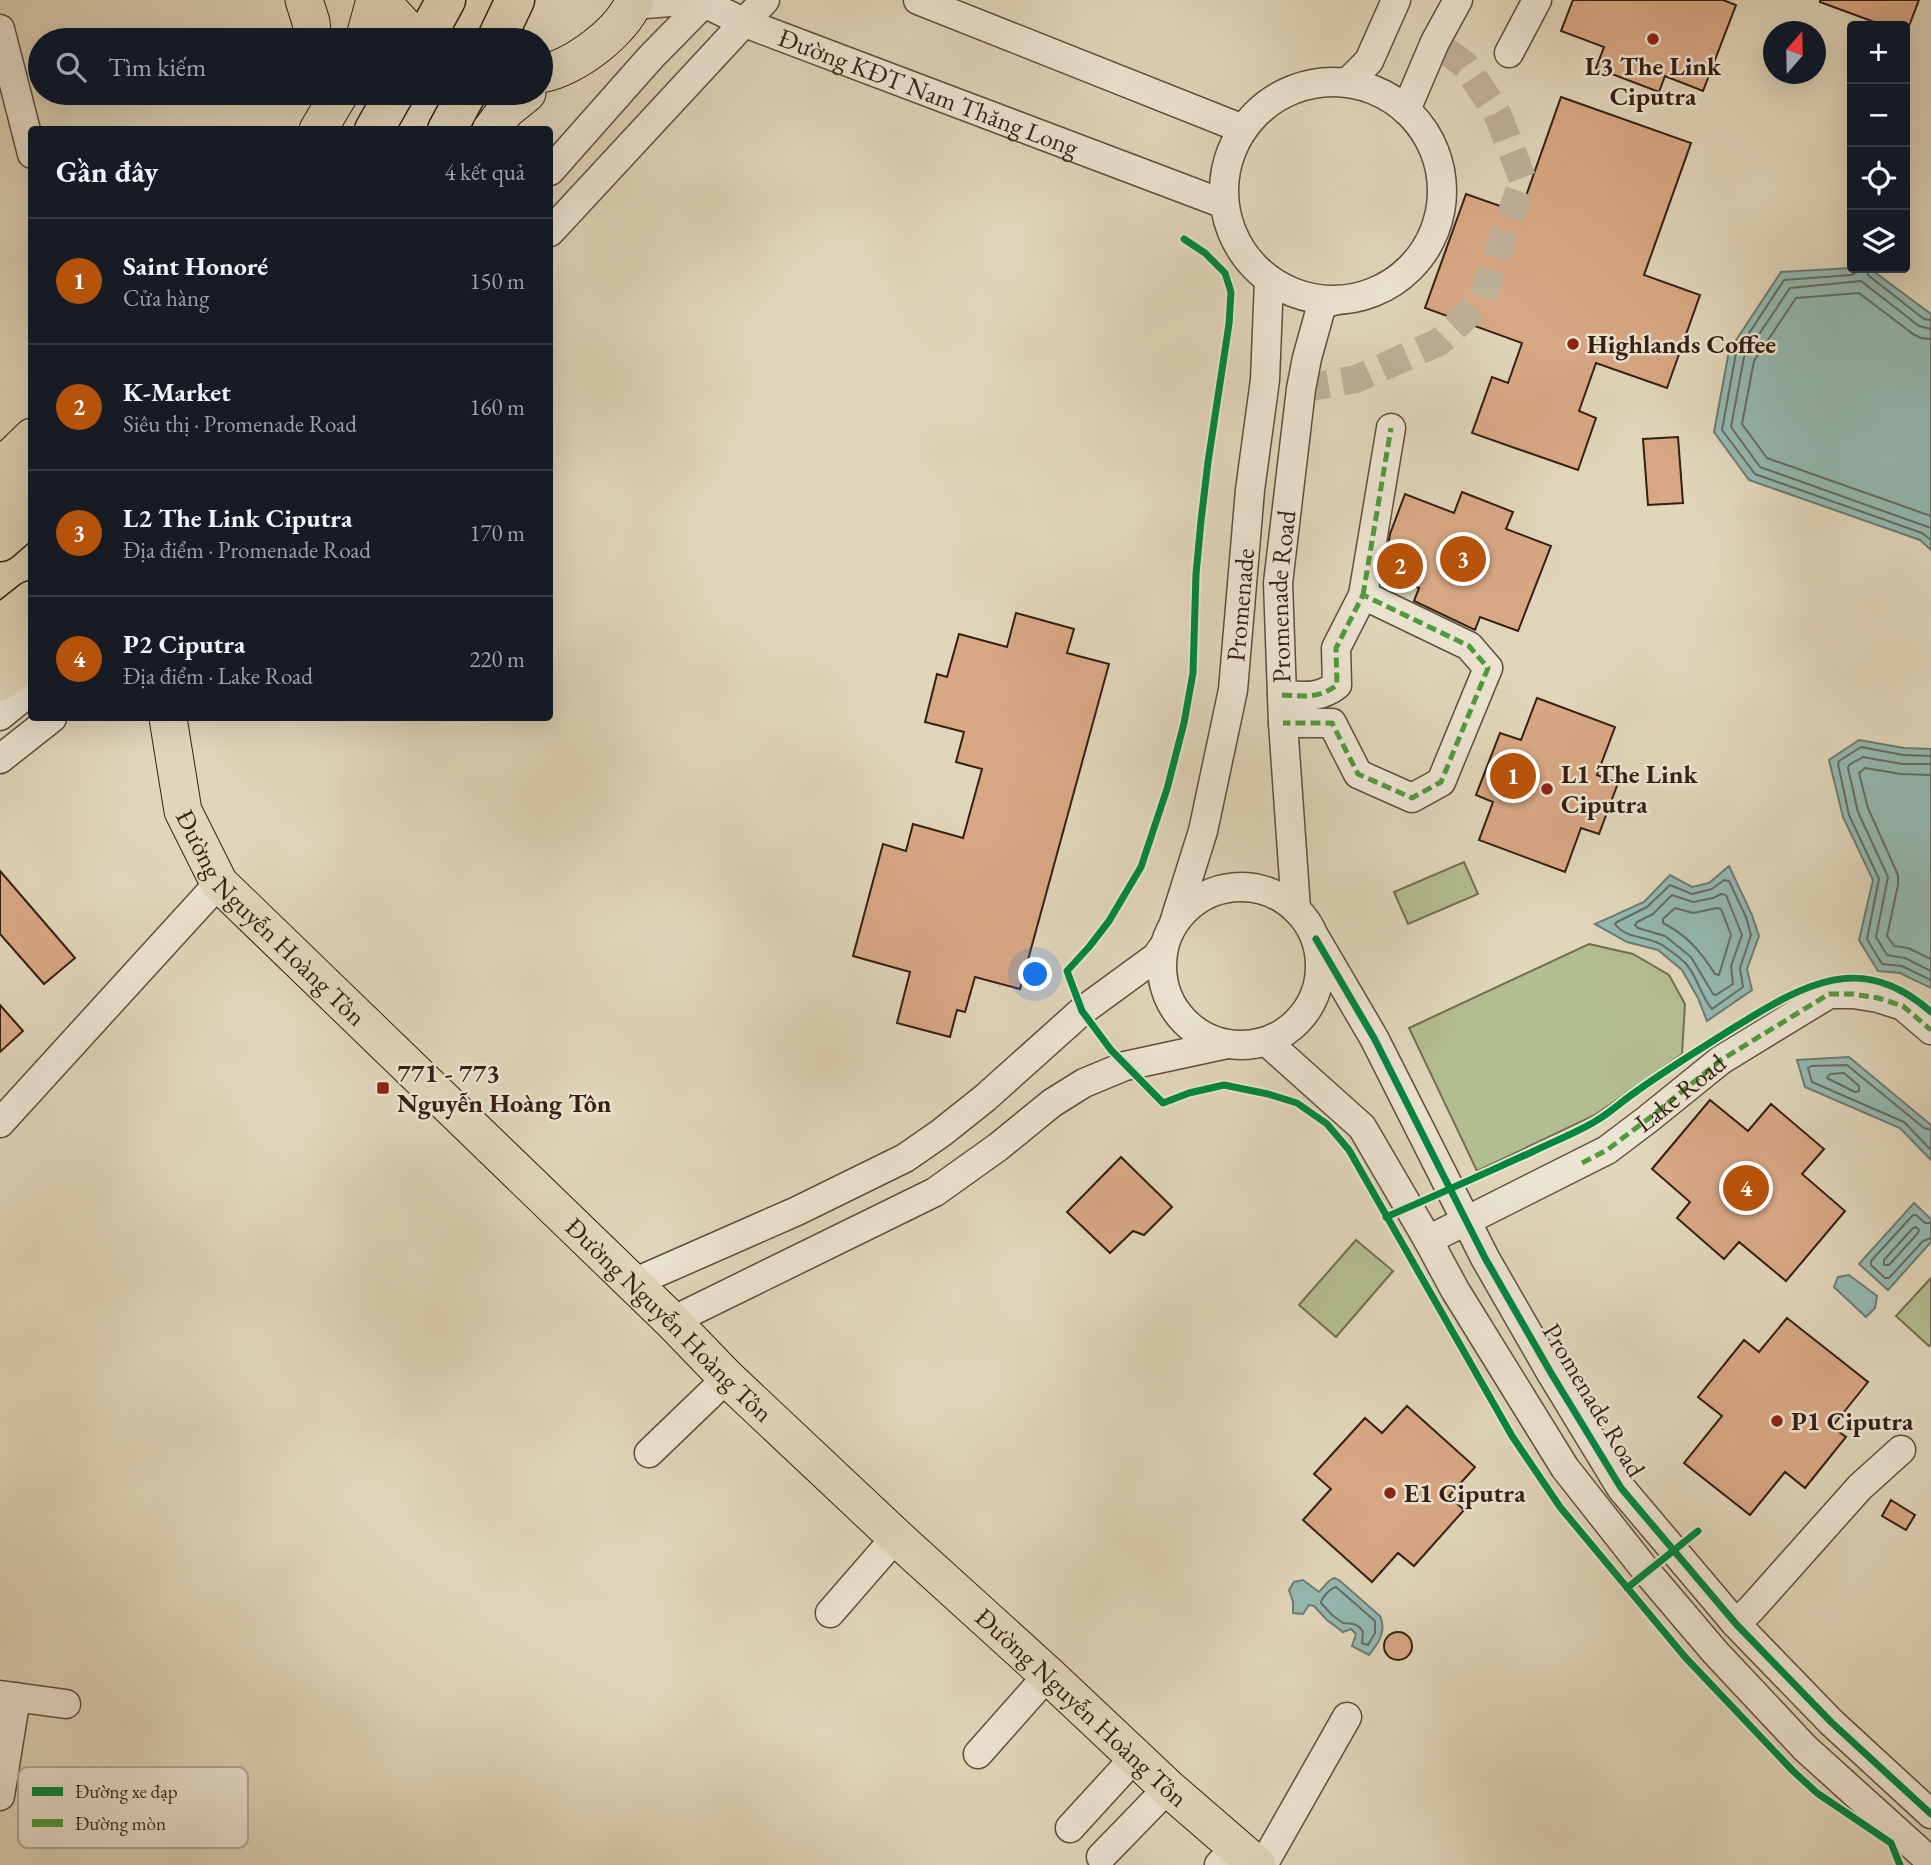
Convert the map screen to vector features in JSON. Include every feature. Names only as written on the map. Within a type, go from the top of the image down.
[{"type":"highway","points":[[431,28],[446,0]]},
{"type":"highway","points":[[502,28],[515,0]]},
{"type":"highway","points":[[376,126],[388,105]]},
{"type":"highway","points":[[449,126],[461,105]]},
{"type":"highway","points":[[0,509],[28,484]]},
{"type":"highway","points":[[0,542],[28,518]]},
{"type":"highway","points":[[0,625],[28,603]]},
{"type":"highway","points":[[0,659],[28,636]]},
{"type":"main road","points":[[304,0],[312,28]]},
{"type":"main road","points":[[368,28],[377,0],[405,28]]},
{"type":"main road","points":[[553,73],[589,53],[618,25],[634,2]]},
{"type":"main road","points":[[312,126],[314,105]]},
{"type":"main road","points":[[320,126],[333,105]]},
{"type":"main road","points":[[494,126],[512,105]]},
{"type":"main road","points":[[0,468],[28,442]]},
{"type":"main road","points":[[0,522],[28,498]]},
{"type":"main road","points":[[0,635],[28,613]]},
{"type":"main road","points":[[0,682],[28,659]]},
{"type":"main road","name":"Đường Nguyễn Hoàng Tôn","points":[[168,721],[183,811],[219,883],[672,1321],[727,1378],[1244,1860]]},
{"type":"street","points":[[553,229],[765,0]]},
{"type":"street","points":[[918,0],[1243,130]]},
{"type":"street","points":[[1350,80],[1369,61],[1396,0]]},
{"type":"street","points":[[1406,110],[1458,0]]},
{"type":"street","points":[[1509,53],[1537,0]]},
{"type":"street","points":[[553,168],[651,57],[705,1]]},
{"type":"street","name":"Đường KĐT Nam Thăng Long","points":[[634,2],[705,1],[745,23],[1224,204]]},
{"type":"street","points":[[0,29],[28,138]]},
{"type":"street","points":[[1350,80],[1385,95],[1406,110],[1427,134],[1440,164],[1443,197],[1436,229],[1421,257],[1398,279],[1369,294],[1337,300],[1309,298],[1269,281],[1254,267],[1234,238],[1224,204],[1226,164],[1233,145],[1250,119],[1272,99],[1300,86],[1350,80]]},
{"type":"street","name":"Promenade","points":[[1169,935],[1203,831],[1233,690],[1250,490],[1265,380],[1269,281]]},
{"type":"street","name":"Promenade Road","points":[[1296,909],[1282,709],[1278,583],[1307,358],[1322,304],[1337,300]]},
{"type":"street","points":[[1282,709],[1326,693],[1338,685],[1336,648],[1363,595],[1391,428]]},
{"type":"street","points":[[1282,709],[1332,723],[1358,774],[1412,798],[1441,782],[1488,668],[1469,646],[1363,595]]},
{"type":"street","points":[[0,716],[28,693]]},
{"type":"street","points":[[0,759],[48,721]]},
{"type":"street","points":[[0,1124],[219,883]]},
{"type":"street","points":[[631,1284],[797,1212],[905,1158],[985,1098],[1082,1011],[1156,957],[1169,935],[1189,905],[1209,893],[1232,887],[1255,888],[1278,896],[1296,909],[1308,923],[1320,952],[1320,977],[1313,1001],[1298,1021],[1267,1042],[1227,1044],[1209,1039],[1193,1029],[1169,1001],[1161,965],[1169,935]]},
{"type":"street","name":"Promenade Road","points":[[1316,939],[1374,1038],[1466,1221],[1551,1373],[1621,1488],[1736,1624],[1830,1722],[1931,1814]]},
{"type":"street","name":"Lake Road","points":[[1428,1240],[1607,1150],[1721,1059],[1829,993],[1878,998],[1903,1006],[1931,1030]]},
{"type":"street","name":"Promenade Road","points":[[1267,1042],[1362,1128],[1455,1290],[1565,1468],[1656,1582],[1714,1652],[1805,1748],[1931,1862]]},
{"type":"street","points":[[672,1321],[935,1192],[998,1147],[1052,1103],[1084,1083],[1125,1066],[1227,1044]]},
{"type":"street","points":[[649,1452],[727,1378]]},
{"type":"street","points":[[1736,1624],[1860,1487],[1900,1450]]},
{"type":"street","points":[[830,1613],[896,1537]]},
{"type":"street","points":[[978,1754],[1048,1675]]},
{"type":"street","points":[[0,1796],[8,1696],[66,1704]]},
{"type":"street","points":[[1244,1860],[1347,1717]]},
{"type":"street","points":[[1070,1828],[1135,1757]]},
{"type":"street","points":[[1101,1857],[1168,1788]]},
{"type":"green space","points":[[1464,862],[1478,894],[1408,924],[1394,892]]},
{"type":"green space","points":[[1589,944],[1633,954],[1669,975],[1685,1004],[1682,1054],[1595,1115],[1477,1171],[1409,1028]]},
{"type":"green space","points":[[1356,1240],[1393,1271],[1336,1337],[1299,1305]]},
{"type":"green space","points":[[1931,1278],[1931,1344],[1929,1346],[1896,1316]]},
{"type":"water","points":[[1847,268],[1847,273],[1876,273],[1931,314],[1931,550],[1920,540],[1749,480],[1714,432],[1729,351],[1781,272]]},
{"type":"water","points":[[1859,740],[1904,748],[1931,749],[1931,988],[1900,973],[1878,971],[1859,940],[1873,880],[1843,817],[1829,760]]},
{"type":"water","points":[[1729,866],[1759,936],[1747,969],[1752,990],[1707,1021],[1682,970],[1658,950],[1627,942],[1595,924],[1644,902],[1670,875],[1692,887],[1709,883]]},
{"type":"water","points":[[1849,1057],[1931,1125],[1931,1160],[1900,1128],[1805,1087],[1797,1060]]},
{"type":"water","points":[[1914,1203],[1931,1219],[1931,1242],[1888,1290],[1859,1264]]},
{"type":"water","points":[[1849,1275],[1877,1296],[1875,1308],[1866,1317],[1834,1287],[1838,1277]]},
{"type":"water","points":[[1334,1578],[1380,1616],[1382,1632],[1369,1655],[1352,1646],[1356,1634],[1351,1629],[1343,1632],[1314,1606],[1309,1605],[1303,1614],[1293,1613],[1289,1590],[1294,1582],[1303,1580],[1319,1592]]},
{"type":"building","name":"L3 The Link Ciputra","points":[[1573,0],[1723,0],[1736,5],[1703,91],[1665,76],[1659,92],[1596,68],[1604,47],[1561,31]]},
{"type":"building","points":[[1919,0],[1910,23],[1910,21],[1871,21],[1820,2]]},
{"type":"building","points":[[1561,97],[1691,143],[1644,275],[1700,295],[1667,388],[1596,363],[1579,411],[1596,418],[1578,470],[1472,433],[1492,377],[1508,383],[1522,343],[1425,308],[1466,194],[1520,213]]},
{"type":"building","points":[[1678,437],[1683,503],[1648,505],[1643,439]]},
{"type":"building","points":[[1462,492],[1513,512],[1506,529],[1551,546],[1518,631],[1480,617],[1475,630],[1414,601],[1419,588],[1383,574],[1390,534],[1405,494],[1454,513]]},
{"type":"building","points":[[1016,613],[1074,629],[1067,653],[1109,664],[1020,989],[975,977],[965,1012],[957,1010],[950,1037],[897,1023],[910,972],[853,956],[883,844],[906,851],[913,824],[963,838],[982,769],[956,762],[964,732],[925,722],[937,674],[947,677],[959,634],[1007,647]]},
{"type":"building","name":"L1 The Link Ciputra","points":[[1537,698],[1615,727],[1597,775],[1618,783],[1599,834],[1581,828],[1565,872],[1479,840],[1493,802],[1476,795],[1500,733],[1521,740]]},
{"type":"building","points":[[0,871],[75,958],[44,984],[0,934]]},
{"type":"building","points":[[0,1005],[23,1031],[0,1052]]},
{"type":"building","points":[[1710,1100],[1748,1131],[1771,1104],[1824,1149],[1802,1174],[1845,1211],[1786,1281],[1739,1242],[1724,1259],[1677,1218],[1690,1202],[1652,1169]]},
{"type":"building","points":[[1121,1157],[1172,1207],[1144,1235],[1133,1231],[1110,1253],[1067,1212]]},
{"type":"building","name":"P1 Ciputra","points":[[1787,1318],[1868,1382],[1832,1427],[1846,1437],[1805,1488],[1785,1472],[1750,1515],[1684,1463],[1722,1416],[1698,1397],[1744,1340],[1759,1352]]},
{"type":"building","name":"E1 Ciputra","points":[[1407,1406],[1475,1467],[1449,1496],[1464,1510],[1414,1566],[1398,1553],[1372,1582],[1303,1520],[1331,1489],[1314,1474],[1365,1418],[1382,1433]]},
{"type":"building","points":[[1891,1500],[1915,1515],[1906,1530],[1882,1516]]},
{"type":"building","points":[[1398,1632],[1408,1636],[1412,1646],[1408,1656],[1398,1660],[1388,1656],[1384,1646],[1388,1636]]},
{"type":"tunnel","points":[[1301,389],[1356,379],[1439,342],[1481,302],[1523,180],[1497,113],[1465,65],[1435,42]]},
{"type":"marked path","points":[[1363,595],[1391,428]]},
{"type":"marked path","points":[[1282,695],[1317,695],[1337,685],[1336,648],[1363,595],[1469,646],[1488,668],[1441,782],[1412,798],[1358,774],[1332,723],[1283,723]]},
{"type":"marked path","points":[[1582,1163],[1607,1150],[1721,1060],[1829,994],[1878,998],[1903,1006],[1931,1030]]},
{"type":"cycle path","points":[[1184,239],[1205,253],[1225,273],[1231,292],[1229,324],[1201,521],[1196,574],[1193,673],[1184,723],[1167,789],[1141,867],[1109,921],[1067,971],[1082,1011],[1111,1050],[1163,1103],[1189,1093],[1224,1085],[1297,1103],[1327,1124],[1349,1150],[1512,1436],[1560,1507],[1685,1657],[1793,1771],[1817,1793],[1891,1843],[1900,1865]]},
{"type":"cycle path","points":[[1316,939],[1374,1038],[1485,1258],[1621,1488],[1736,1624],[1831,1722],[1931,1814]]},
{"type":"cycle path","points":[[1386,1217],[1586,1126],[1730,1030],[1780,1000],[1805,989],[1829,981],[1854,978],[1879,981],[1905,992],[1931,1012]]},
{"type":"cycle path","points":[[1627,1588],[1698,1531]]},
{"type":"place","name":"L3 The Link Ciputra","points":[[1653,39]]},
{"type":"place","name":"Highlands Coffee","points":[[1573,344]]},
{"type":"place","name":"L2 The Link Ciputra","points":[[1463,559]]},
{"type":"place","name":"K-Market","points":[[1400,566]]},
{"type":"place","name":"Saint Honoré","points":[[1513,776]]},
{"type":"place","name":"L1 The Link Ciputra","points":[[1547,789]]},
{"type":"place","name":"771 - 773 Nguyễn Hoàng Tôn","points":[[383,1088]]},
{"type":"place","name":"P2 Ciputra","points":[[1746,1188]]},
{"type":"place","name":"P1 Ciputra","points":[[1777,1421]]},
{"type":"place","name":"E1 Ciputra","points":[[1390,1493]]}]
